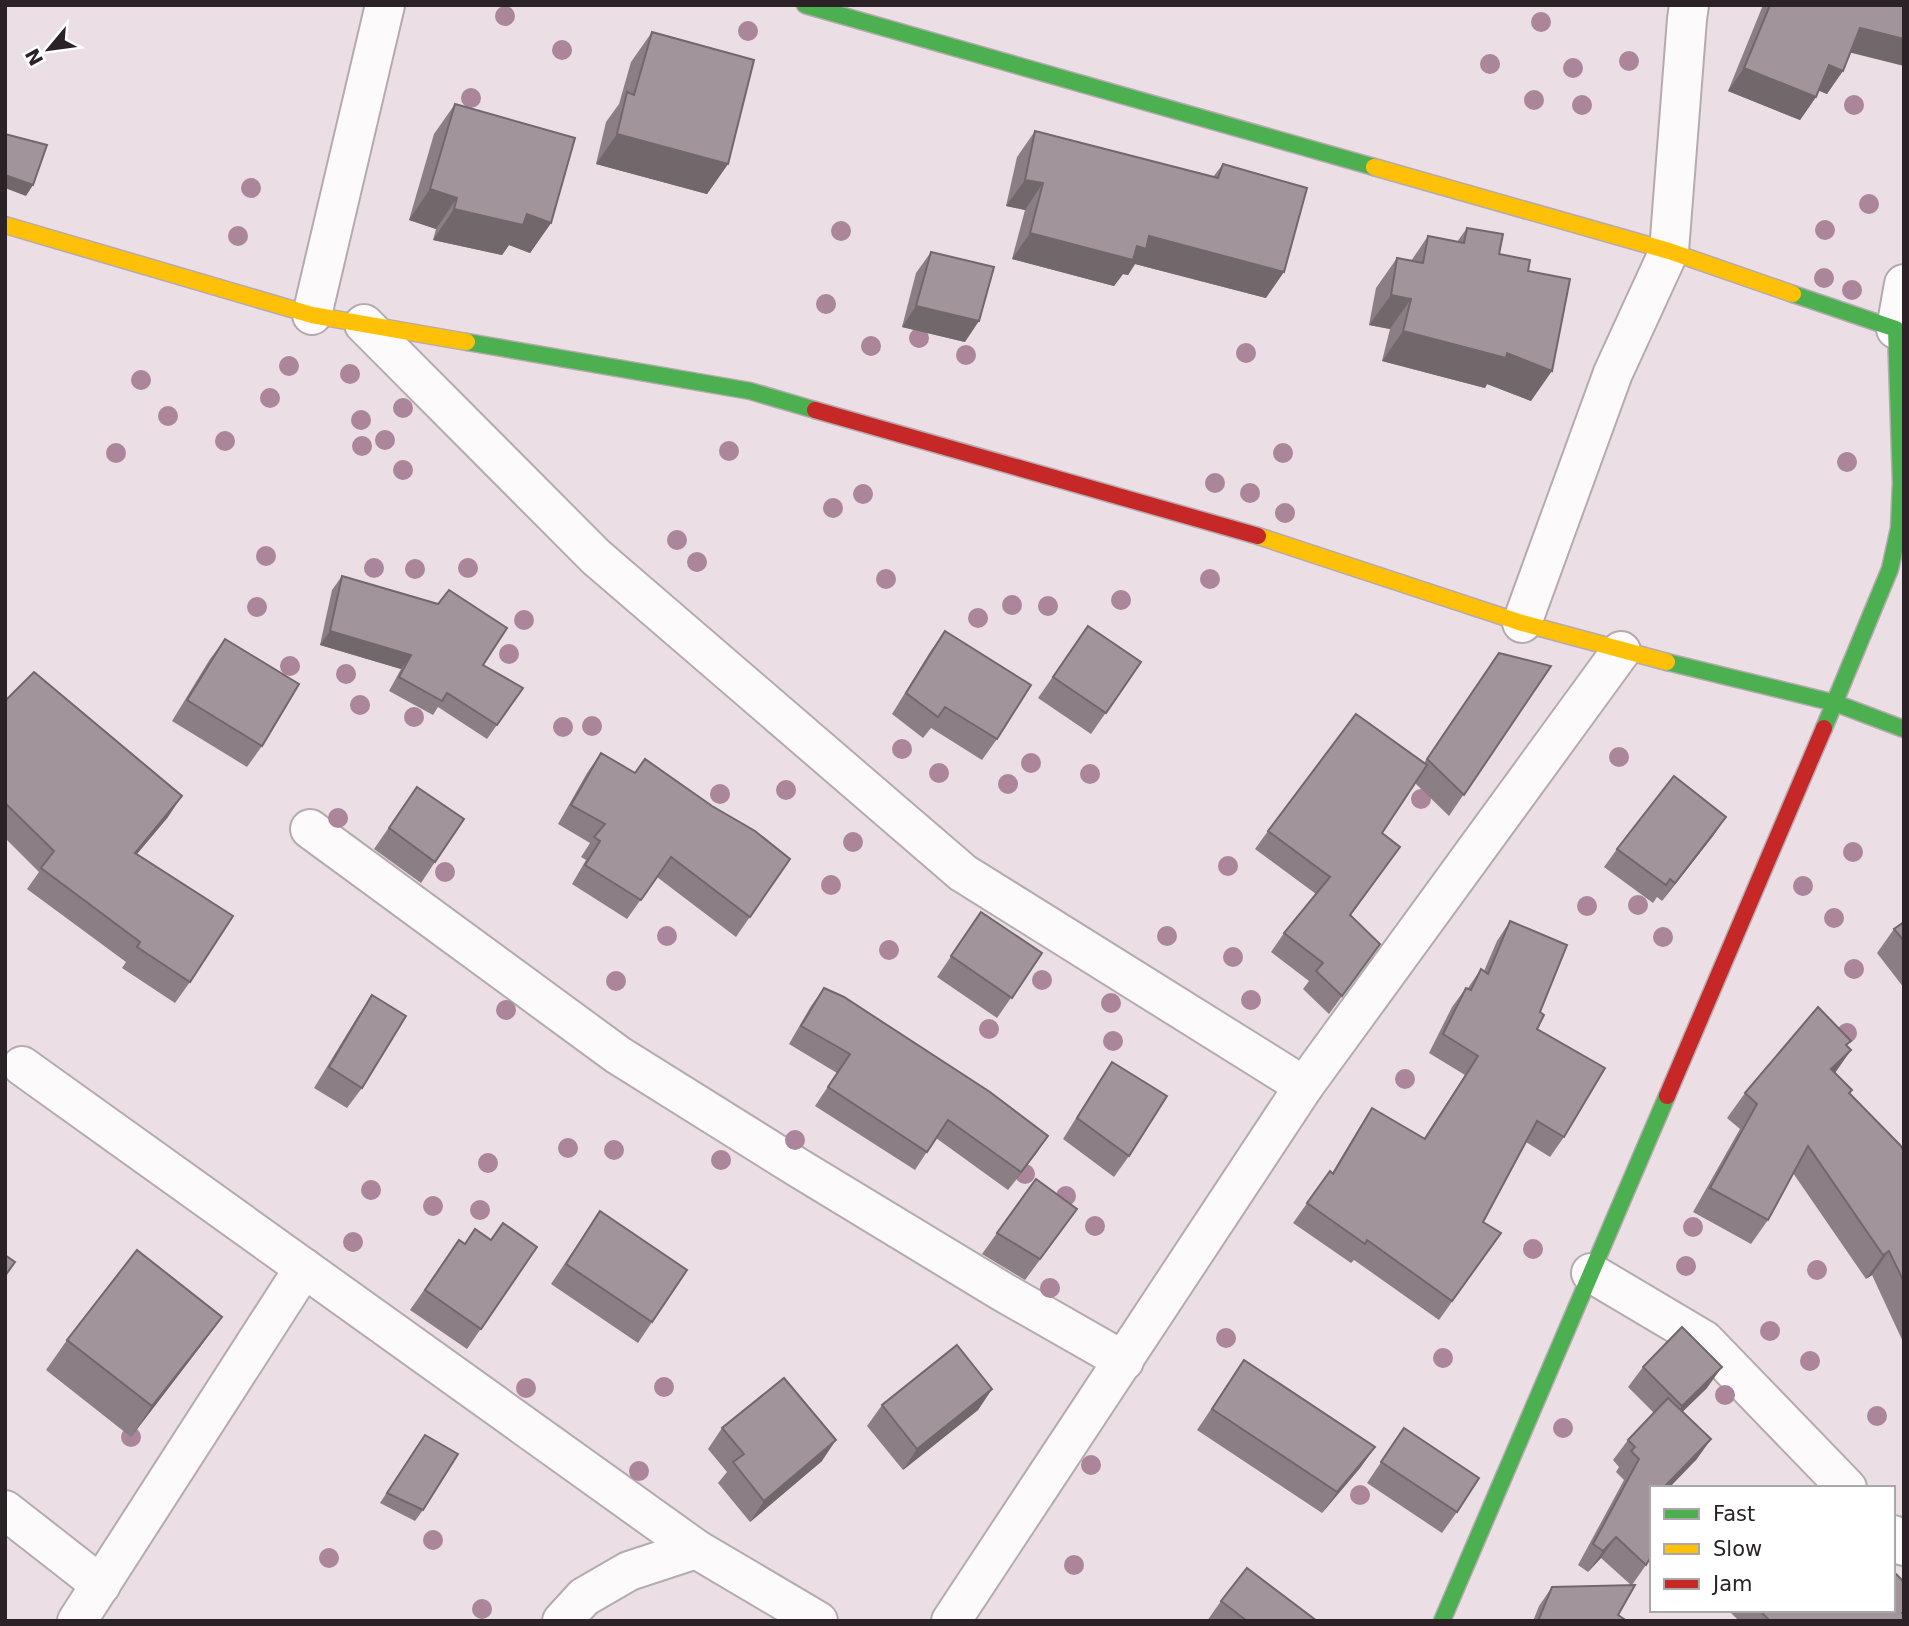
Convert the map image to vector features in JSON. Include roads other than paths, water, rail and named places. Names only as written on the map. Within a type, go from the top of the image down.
[{"type":"street","points":[[312,315],[385,5]]},
{"type":"street","points":[[805,5],[1669,251],[1896,329]]},
{"type":"street","points":[[1522,623],[1613,373],[1669,251],[1689,5]]},
{"type":"street","points":[[5,226],[312,315],[750,391],[1297,547],[1522,623],[1621,651],[1835,703],[1904,729]]},
{"type":"street","points":[[1442,1621],[1890,569],[1899,528],[1901,482],[1896,329],[1904,284]]},
{"type":"street","points":[[364,324],[596,557],[963,873],[1304,1086]]},
{"type":"street","points":[[951,1621],[1304,1086],[1621,651]]},
{"type":"street","points":[[310,829],[618,1055],[1003,1292],[1124,1361]]},
{"type":"street","points":[[22,1066],[696,1549],[817,1621]]},
{"type":"street","points":[[78,1621],[304,1268]]},
{"type":"street","points":[[1591,1273],[1704,1340],[1845,1486]]},
{"type":"street","points":[[5,1510],[101,1585]]},
{"type":"street","points":[[562,1621],[584,1597],[629,1571],[696,1549]]}]
